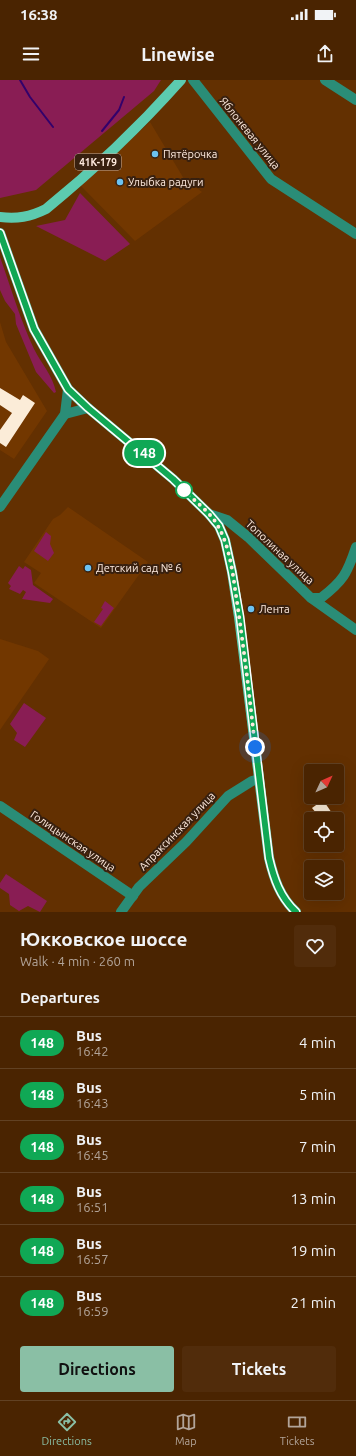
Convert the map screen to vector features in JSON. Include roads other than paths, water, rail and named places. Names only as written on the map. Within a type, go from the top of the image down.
[{"type":"main road","name":"41К-179","points":[[0,218],[22,218],[46,209],[128,134],[181,80]]},
{"type":"main road","points":[[0,234],[34,329],[68,389],[88,408],[143,453],[209,514],[219,526],[225,540],[232,572],[245,661],[269,858],[274,880],[282,896],[296,912]]},
{"type":"street","name":"Яблоневая улица","points":[[193,80],[271,179],[356,234]]},
{"type":"street","points":[[326,80],[356,100]]},
{"type":"street","points":[[0,507],[65,414],[68,389]]},
{"type":"street","points":[[65,414],[88,408]]},
{"type":"street","name":"Тополиная улица","points":[[209,514],[227,520],[248,537],[311,598],[321,598],[340,583],[349,568],[356,547]]},
{"type":"street","points":[[311,598],[356,630]]},
{"type":"street","name":"Апраксинская улица","points":[[121,912],[139,888],[186,842],[228,796],[252,781],[259,779]]},
{"type":"street","name":"Голицынская улица","points":[[0,806],[133,896]]},
{"type":"waterway","points":[[20,80],[30,97],[53,127]]},
{"type":"waterway","points":[[102,131],[119,110],[124,97]]},
{"type":"place","name":"Пятёрочка","points":[[155,154]]},
{"type":"place","name":"Улыбка радуги","points":[[120,182]]},
{"type":"place","name":"Детский сад № 6","points":[[88,568]]},
{"type":"place","name":"Лента","points":[[251,609]]}]
